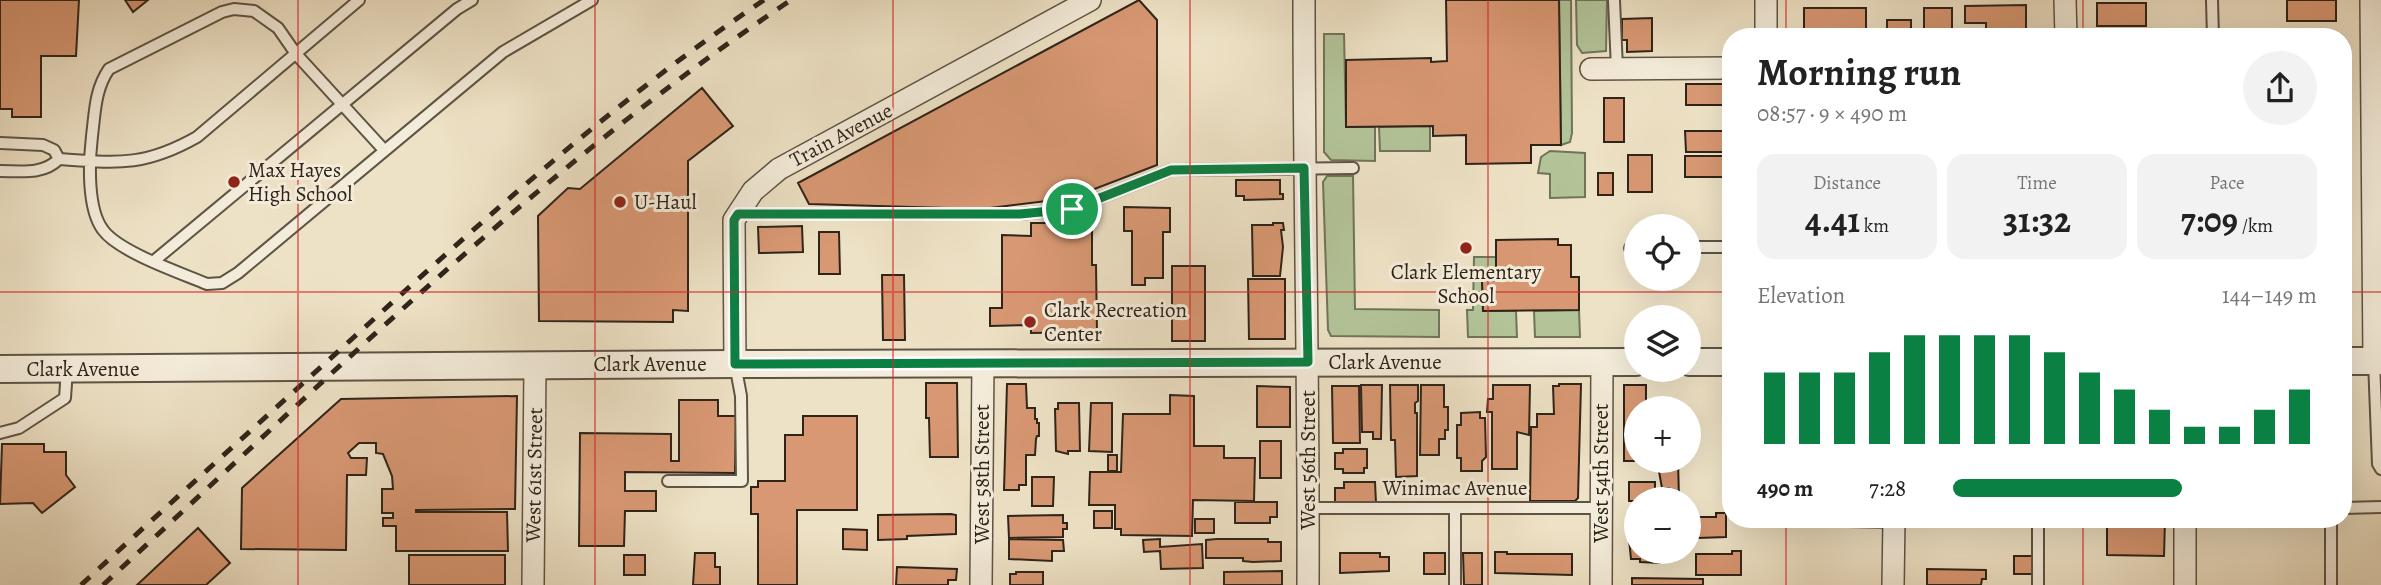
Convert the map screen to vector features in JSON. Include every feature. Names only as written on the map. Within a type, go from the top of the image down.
[{"type":"street","name":"Train Avenue","points":[[738,214],[753,191],[779,169],[1090,0]]},
{"type":"street","name":"West 56th Street","points":[[1304,0],[1308,585]]},
{"type":"street","points":[[1766,0],[1766,28]]},
{"type":"street","points":[[2065,0],[2066,28]]},
{"type":"street","points":[[2352,361],[2377,361],[2371,0]]},
{"type":"street","points":[[1591,69],[1722,68]]},
{"type":"street","points":[[735,364],[734,220],[738,214]]},
{"type":"street","name":"West 54th Street","points":[[1601,585],[1602,362]]},
{"type":"street","name":"Clark Avenue","points":[[0,369],[1624,362]]},
{"type":"street","points":[[1701,362],[1722,362]]},
{"type":"street","name":"West 58th Street","points":[[981,585],[983,363]]},
{"type":"street","name":"West 61st Street","points":[[533,585],[535,365]]},
{"type":"street","points":[[1894,528],[1894,585]]},
{"type":"street","points":[[2185,528],[2185,585]]},
{"type":"lane","points":[[154,261],[457,9],[472,0]]},
{"type":"lane","points":[[384,150],[296,54],[278,28],[254,11],[234,9],[222,12],[109,69],[102,79],[97,93],[89,161],[95,215],[103,232],[121,247],[207,284],[222,284],[503,52],[592,0]]},
{"type":"lane","points":[[1614,0],[1617,69]]},
{"type":"lane","points":[[2212,0],[2213,28]]},
{"type":"lane","points":[[0,171],[37,171],[50,167],[59,159],[127,163],[172,151],[197,137],[353,2]]},
{"type":"lane","points":[[0,144],[43,145],[54,150],[59,159]]},
{"type":"lane","points":[[738,214],[1058,212],[1171,170],[1353,168]]},
{"type":"lane","points":[[1701,247],[1722,247]]},
{"type":"lane","points":[[2377,361],[2378,464],[2381,469]]},
{"type":"lane","points":[[668,481],[742,481],[741,397],[735,364]]},
{"type":"lane","points":[[0,433],[19,428],[65,398],[66,369]]},
{"type":"lane","name":"Winimac Avenue","points":[[1308,508],[1602,508]]},
{"type":"lane","points":[[1455,508],[1455,585]]},
{"type":"lane","points":[[2352,508],[2381,508]]},
{"type":"lane","points":[[2038,528],[2038,585]]},
{"type":"lane","points":[[2331,528],[2331,585]]},
{"type":"green space","points":[[1559,0],[1571,0],[1572,133],[1570,142],[1561,145]]},
{"type":"green space","points":[[1576,0],[1607,0],[1606,51],[1582,53],[1577,45]]},
{"type":"green space","points":[[1324,34],[1344,34],[1346,127],[1375,127],[1375,161],[1331,160],[1324,152]]},
{"type":"green space","points":[[1430,126],[1430,151],[1380,151],[1379,127]]},
{"type":"green space","points":[[1550,151],[1585,153],[1585,197],[1550,198],[1550,174],[1538,173],[1541,157]]},
{"type":"green space","points":[[1327,176],[1353,176],[1355,309],[1439,310],[1439,337],[1331,336],[1328,330],[1323,182]]},
{"type":"green space","points":[[1474,257],[1496,257],[1496,281],[1482,281],[1483,311],[1516,311],[1517,337],[1468,337],[1467,310],[1473,310]]},
{"type":"green space","points":[[1579,310],[1580,337],[1535,337],[1534,311]]},
{"type":"building","points":[[0,0],[79,0],[76,56],[41,56],[41,117],[12,117],[12,109],[0,109]]},
{"type":"building","points":[[125,0],[148,0],[133,12]]},
{"type":"building","points":[[1139,0],[1157,20],[1157,165],[1071,198],[982,209],[809,204],[798,183]]},
{"type":"building","points":[[1446,0],[1559,0],[1561,145],[1531,145],[1531,163],[1466,164],[1466,135],[1433,136],[1433,126],[1346,127],[1346,60],[1431,58],[1431,62],[1447,61]]},
{"type":"building","points":[[2287,0],[2336,0],[2336,21],[2287,21]]},
{"type":"building","points":[[2097,3],[2146,3],[2146,26],[2097,26]]},
{"type":"building","points":[[2026,5],[2026,28],[1986,28],[1986,23],[1965,23],[1965,6]]},
{"type":"building","points":[[1804,8],[1866,8],[1866,28],[1804,28]]},
{"type":"building","points":[[1924,8],[1952,8],[1952,28],[1924,28]]},
{"type":"building","points":[[1652,18],[1652,51],[1627,52],[1627,40],[1622,40],[1622,19]]},
{"type":"building","points":[[1887,20],[1911,20],[1911,28],[1887,28]]},
{"type":"building","points":[[1686,84],[1722,84],[1722,105],[1686,105]]},
{"type":"building","name":"U-Haul","points":[[702,88],[733,126],[688,161],[688,311],[673,310],[673,322],[539,321],[538,216],[568,188],[580,189]]},
{"type":"building","points":[[1604,98],[1624,98],[1624,142],[1604,142]]},
{"type":"building","points":[[1685,131],[1722,131],[1722,152],[1686,152]]},
{"type":"building","points":[[1628,155],[1652,155],[1652,192],[1628,192]]},
{"type":"building","points":[[1685,156],[1722,156],[1722,177],[1685,177]]},
{"type":"building","points":[[1598,173],[1613,173],[1613,195],[1598,195]]},
{"type":"building","points":[[1236,180],[1280,180],[1280,194],[1283,194],[1283,199],[1244,200],[1244,196],[1236,196]]},
{"type":"building","points":[[1124,207],[1170,208],[1170,232],[1163,232],[1163,278],[1145,278],[1145,285],[1132,285],[1132,231],[1124,231]]},
{"type":"building","points":[[1031,223],[1092,223],[1097,332],[1031,333],[1031,325],[990,326],[990,308],[1002,308],[1002,235],[1031,236]]},
{"type":"building","points":[[1283,223],[1284,230],[1281,230],[1283,247],[1280,276],[1253,276],[1252,225]]},
{"type":"building","points":[[802,226],[803,252],[759,253],[758,227]]},
{"type":"building","points":[[819,232],[839,232],[840,274],[819,274]]},
{"type":"building","points":[[1558,239],[1558,245],[1571,245],[1571,277],[1579,277],[1579,310],[1483,311],[1482,281],[1496,281],[1496,240]]},
{"type":"building","points":[[1172,266],[1205,266],[1205,341],[1172,341]]},
{"type":"building","points":[[882,275],[904,275],[905,340],[883,340]]},
{"type":"building","points":[[1248,279],[1285,279],[1285,339],[1249,339]]},
{"type":"building","points":[[926,383],[957,383],[958,457],[930,457]]},
{"type":"building","points":[[1007,384],[1026,384],[1027,408],[1035,408],[1035,419],[1039,423],[1035,455],[1026,455],[1026,485],[1019,485],[1019,490],[1004,490]]},
{"type":"building","points":[[1581,384],[1578,498],[1575,501],[1530,501],[1531,427],[1537,427],[1537,414],[1554,414],[1553,386]]},
{"type":"building","points":[[1361,385],[1382,385],[1381,439],[1373,439],[1373,432],[1362,432]]},
{"type":"building","points":[[1390,385],[1418,385],[1418,401],[1415,403],[1417,476],[1396,477],[1395,440],[1391,440]]},
{"type":"building","points":[[1421,385],[1444,385],[1448,430],[1445,430],[1445,439],[1439,439],[1439,455],[1420,455]]},
{"type":"building","points":[[1493,385],[1530,385],[1529,435],[1517,432],[1517,469],[1492,469],[1492,412],[1487,412],[1488,399],[1493,399]]},
{"type":"building","points":[[1624,385],[1646,385],[1646,396],[1624,396]]},
{"type":"building","points":[[1257,386],[1290,387],[1290,427],[1257,427]]},
{"type":"building","points":[[1332,386],[1359,386],[1360,443],[1333,443]]},
{"type":"building","points":[[1170,395],[1194,396],[1194,446],[1224,446],[1224,458],[1255,458],[1254,501],[1193,500],[1192,536],[1121,535],[1121,529],[1115,529],[1115,505],[1089,505],[1090,472],[1121,472],[1123,414],[1170,414]]},
{"type":"building","points":[[517,396],[515,509],[416,510],[507,512],[508,551],[396,551],[396,526],[383,526],[383,518],[393,518],[393,513],[382,513],[382,489],[393,489],[392,476],[383,454],[376,453],[376,443],[359,443],[348,453],[351,458],[367,458],[366,475],[347,475],[346,550],[241,549],[242,488],[341,399]]},
{"type":"building","points":[[679,400],[718,400],[718,416],[736,416],[735,473],[625,472],[625,491],[656,491],[656,511],[625,511],[624,546],[579,546],[580,433],[671,434],[671,461],[679,461]]},
{"type":"building","points":[[1058,403],[1079,403],[1080,451],[1068,451],[1068,454],[1056,451],[1055,409],[1058,409]]},
{"type":"building","points":[[1091,403],[1112,403],[1112,452],[1089,451]]},
{"type":"building","points":[[1480,412],[1480,418],[1485,418],[1486,457],[1482,461],[1482,471],[1461,471],[1461,458],[1457,458],[1457,425],[1461,425],[1461,413]]},
{"type":"building","points":[[803,416],[857,416],[857,510],[797,510],[797,585],[758,585],[758,514],[751,514],[751,487],[758,487],[758,481],[785,481],[785,435],[803,435]]},
{"type":"building","points":[[1260,441],[1281,441],[1281,478],[1260,478]]},
{"type":"building","points":[[2,444],[44,444],[44,452],[66,452],[66,475],[75,487],[42,513],[33,503],[0,504]]},
{"type":"building","points":[[1343,449],[1367,449],[1367,468],[1364,468],[1364,473],[1343,473],[1343,469],[1335,469],[1335,453],[1343,453]]},
{"type":"building","points":[[1108,455],[1117,455],[1117,471],[1108,471]]},
{"type":"building","points":[[1659,473],[1678,473],[1679,487],[1662,487]]},
{"type":"building","points":[[1032,477],[1054,477],[1053,506],[1032,506]]},
{"type":"building","points":[[1344,482],[1375,482],[1376,503],[1335,503],[1335,488],[1344,488]]},
{"type":"building","points":[[1629,482],[1655,482],[1655,487],[1629,487]]},
{"type":"building","points":[[1235,502],[1277,502],[1277,517],[1270,517],[1270,523],[1235,523]]},
{"type":"building","points":[[1094,511],[1112,511],[1112,528],[1094,528]]},
{"type":"building","points":[[1716,513],[1722,513],[1722,528],[1726,528],[1726,537],[1701,538],[1701,517],[1716,517]]},
{"type":"building","points":[[878,515],[956,515],[956,534],[878,540]]},
{"type":"building","points":[[1063,515],[1063,523],[1067,523],[1067,529],[1063,529],[1063,537],[1009,538],[1008,516]]},
{"type":"building","points":[[1195,519],[1214,519],[1214,533],[1195,533]]},
{"type":"building","points":[[198,528],[230,563],[206,585],[137,585]]},
{"type":"building","points":[[2107,528],[2165,528],[2164,556],[2107,555]]},
{"type":"building","points":[[843,529],[867,530],[867,550],[843,549]]},
{"type":"building","points":[[1009,539],[1063,540],[1064,551],[1052,551],[1052,561],[1009,559]]},
{"type":"building","points":[[1160,539],[1160,547],[1202,544],[1203,568],[1161,569],[1160,551],[1144,552],[1143,540]]},
{"type":"building","points":[[1268,539],[1268,542],[1281,542],[1281,561],[1253,562],[1243,561],[1243,558],[1206,558],[1206,540]]},
{"type":"building","points":[[1732,551],[1741,551],[1741,575],[1696,575],[1696,564],[1701,564],[1701,554],[1732,554]]},
{"type":"building","points":[[1495,552],[1572,554],[1572,575],[1495,573]]},
{"type":"building","points":[[695,553],[715,553],[715,567],[720,567],[720,585],[693,585]]},
{"type":"building","points":[[1340,553],[1380,553],[1380,557],[1389,557],[1389,571],[1340,573]]},
{"type":"building","points":[[1424,553],[1445,553],[1445,574],[1424,574]]},
{"type":"building","points":[[1463,553],[1482,553],[1482,585],[1464,585]]},
{"type":"building","points":[[409,555],[505,555],[505,585],[409,585]]},
{"type":"building","points":[[624,555],[645,555],[645,575],[624,575]]},
{"type":"building","points":[[2014,556],[2032,556],[2032,574],[2014,574]]},
{"type":"building","points":[[897,567],[957,569],[956,580],[948,580],[948,585],[896,585]]},
{"type":"building","points":[[1927,569],[1986,570],[1986,579],[1982,579],[1981,585],[1927,585]]},
{"type":"building","points":[[1282,571],[1282,585],[1224,585],[1224,572]]},
{"type":"building","points":[[1043,572],[1043,585],[1010,585],[1010,574]]},
{"type":"building","points":[[1632,578],[1703,579],[1703,585],[1632,585]]},
{"type":"railway","points":[[81,585],[516,193],[662,73],[764,0]]},
{"type":"railway","points":[[103,585],[352,355],[521,205],[698,65],[791,0]]},
{"type":"place","name":"Max Hayes High School","points":[[234,182]]},
{"type":"place","name":"U-Haul","points":[[620,202]]},
{"type":"place","name":"Clark Elementary School","points":[[1466,248]]},
{"type":"place","name":"Clark Recreation Center","points":[[1030,322]]},
{"type":"route","points":[[1304,168],[1308,362],[735,364],[734,220],[738,214],[1020,214],[1072,209],[1171,170],[1304,168]]}]
